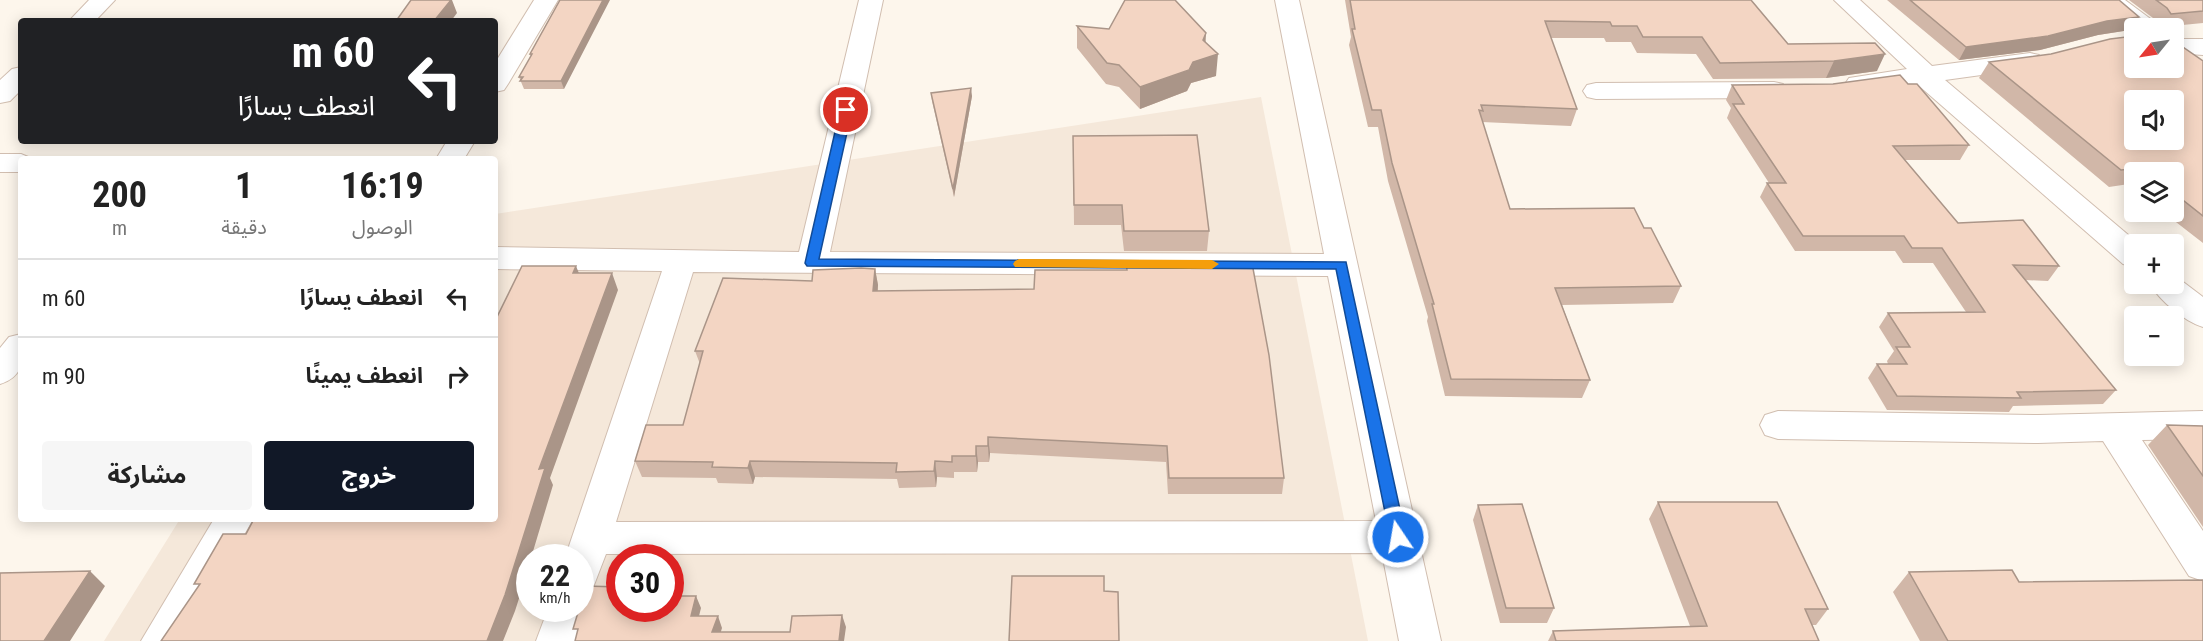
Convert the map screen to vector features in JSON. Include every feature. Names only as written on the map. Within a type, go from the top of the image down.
[{"type":"street","points":[[84,18],[104,0]]},
{"type":"street","points":[[498,79],[546,0]]},
{"type":"street","points":[[812,263],[871,0]]},
{"type":"street","points":[[1287,0],[1420,641]]},
{"type":"street","points":[[1846,0],[1919,66],[1924,76],[2124,248]]},
{"type":"street","points":[[2109,0],[2133,18]]},
{"type":"street","points":[[2184,46],[2203,47]]},
{"type":"street","points":[[2184,51],[2203,64]]},
{"type":"street","points":[[1837,86],[1924,76],[2050,57]]},
{"type":"street","points":[[0,95],[18,78]]},
{"type":"street","points":[[1596,91],[1795,89]]},
{"type":"street","points":[[0,163],[18,163]]},
{"type":"street","points":[[498,258],[812,263],[1342,265]]},
{"type":"street","points":[[590,544],[681,261]]},
{"type":"street","points":[[2178,294],[2203,315]]},
{"type":"street","points":[[0,371],[18,349]]},
{"type":"street","points":[[1778,425],[1999,429],[2203,425]]},
{"type":"street","points":[[2114,428],[2203,564]]},
{"type":"street","points":[[162,641],[232,522]]},
{"type":"street","points":[[594,555],[1398,537]]},
{"type":"street","points":[[557,641],[564,622]]},
{"type":"shaded area","points":[[1261,97],[1368,641],[104,641],[178,522],[498,522],[498,214]]},
{"type":"building","points":[[411,0],[451,0],[436,18],[398,18]]},
{"type":"building","points":[[560,0],[603,0],[561,81],[520,81],[523,77],[519,77],[532,54],[530,54]]},
{"type":"building","points":[[1125,0],[1175,0],[1206,33],[1203,40],[1218,54],[1193,62],[1189,70],[1140,87],[1119,65],[1107,63],[1077,26],[1109,29]]},
{"type":"building","points":[[1350,0],[1751,0],[1788,44],[1875,43],[1885,54],[1834,61],[1720,63],[1702,37],[1643,37],[1637,26],[1612,26],[1610,22],[1545,21],[1577,109],[1481,105],[1483,111],[1479,110],[1510,209],[1634,208],[1644,228],[1651,228],[1681,286],[1555,288],[1590,380],[1451,379],[1432,304],[1434,304],[1392,163],[1381,110],[1372,110],[1352,29],[1355,29]]},
{"type":"building","points":[[1910,0],[2119,0],[2139,17],[2107,21],[2048,36],[1966,47]]},
{"type":"building","points":[[2156,0],[2203,0],[2203,11],[2171,14]]},
{"type":"building","points":[[2124,37],[2124,78],[2184,78],[2184,48],[2203,61],[2203,216],[2184,201],[2184,162],[2124,162],[2124,170],[2121,170],[1989,62],[2051,54]]},
{"type":"building","points":[[1900,75],[1908,84],[1917,84],[1969,145],[1893,146],[1958,223],[2023,220],[2059,266],[2013,265],[2116,390],[2017,392],[2021,398],[1897,396],[1877,364],[1907,364],[1896,347],[1910,347],[1888,313],[1985,312],[1942,248],[1912,248],[1904,236],[1803,236],[1767,183],[1786,183],[1733,104],[1744,104],[1732,85],[1833,84]]},
{"type":"building","points":[[971,88],[953,189],[931,93]]},
{"type":"building","points":[[1197,135],[1209,231],[1124,231],[1122,205],[1074,205],[1073,136]]},
{"type":"building","points":[[1126,261],[1252,263],[1269,355],[1284,478],[1169,478],[1167,446],[988,437],[988,446],[976,446],[976,456],[952,456],[952,462],[935,461],[934,471],[896,472],[897,463],[750,461],[748,468],[712,467],[713,462],[635,461],[646,425],[683,425],[703,351],[695,351],[723,278],[812,281],[813,270],[861,268],[875,269],[873,291],[1034,289],[1035,270],[1127,270]]},
{"type":"building","points":[[522,266],[576,266],[573,273],[612,273],[539,469],[545,468],[521,544],[516,544],[516,560],[487,641],[161,641],[200,584],[194,584],[223,534],[246,534],[252,522],[498,522],[498,315]]},
{"type":"building","points":[[2167,425],[2203,426],[2203,476]]},
{"type":"building","points":[[1658,502],[1777,502],[1828,609],[1805,609],[1819,641],[1556,641],[1553,631],[1707,626]]},
{"type":"building","points":[[1522,504],[1554,608],[1506,608],[1478,505]]},
{"type":"building","points":[[2012,570],[2019,582],[2203,580],[2203,641],[1948,641],[1909,572]]},
{"type":"building","points":[[90,571],[44,641],[0,641],[0,573]]},
{"type":"building","points":[[1012,576],[1104,576],[1104,591],[1118,592],[1119,641],[1009,641]]},
{"type":"building","points":[[594,586],[606,587],[606,622],[684,622],[684,596],[696,596],[691,616],[718,616],[712,632],[790,632],[792,616],[842,615],[839,641],[575,641],[578,629],[573,629],[575,622],[594,622]]},
{"type":"slow traffic","points":[[1019,264],[1212,264]]},
{"type":"route","points":[[846,110],[812,263],[1342,265],[1398,537]]}]
